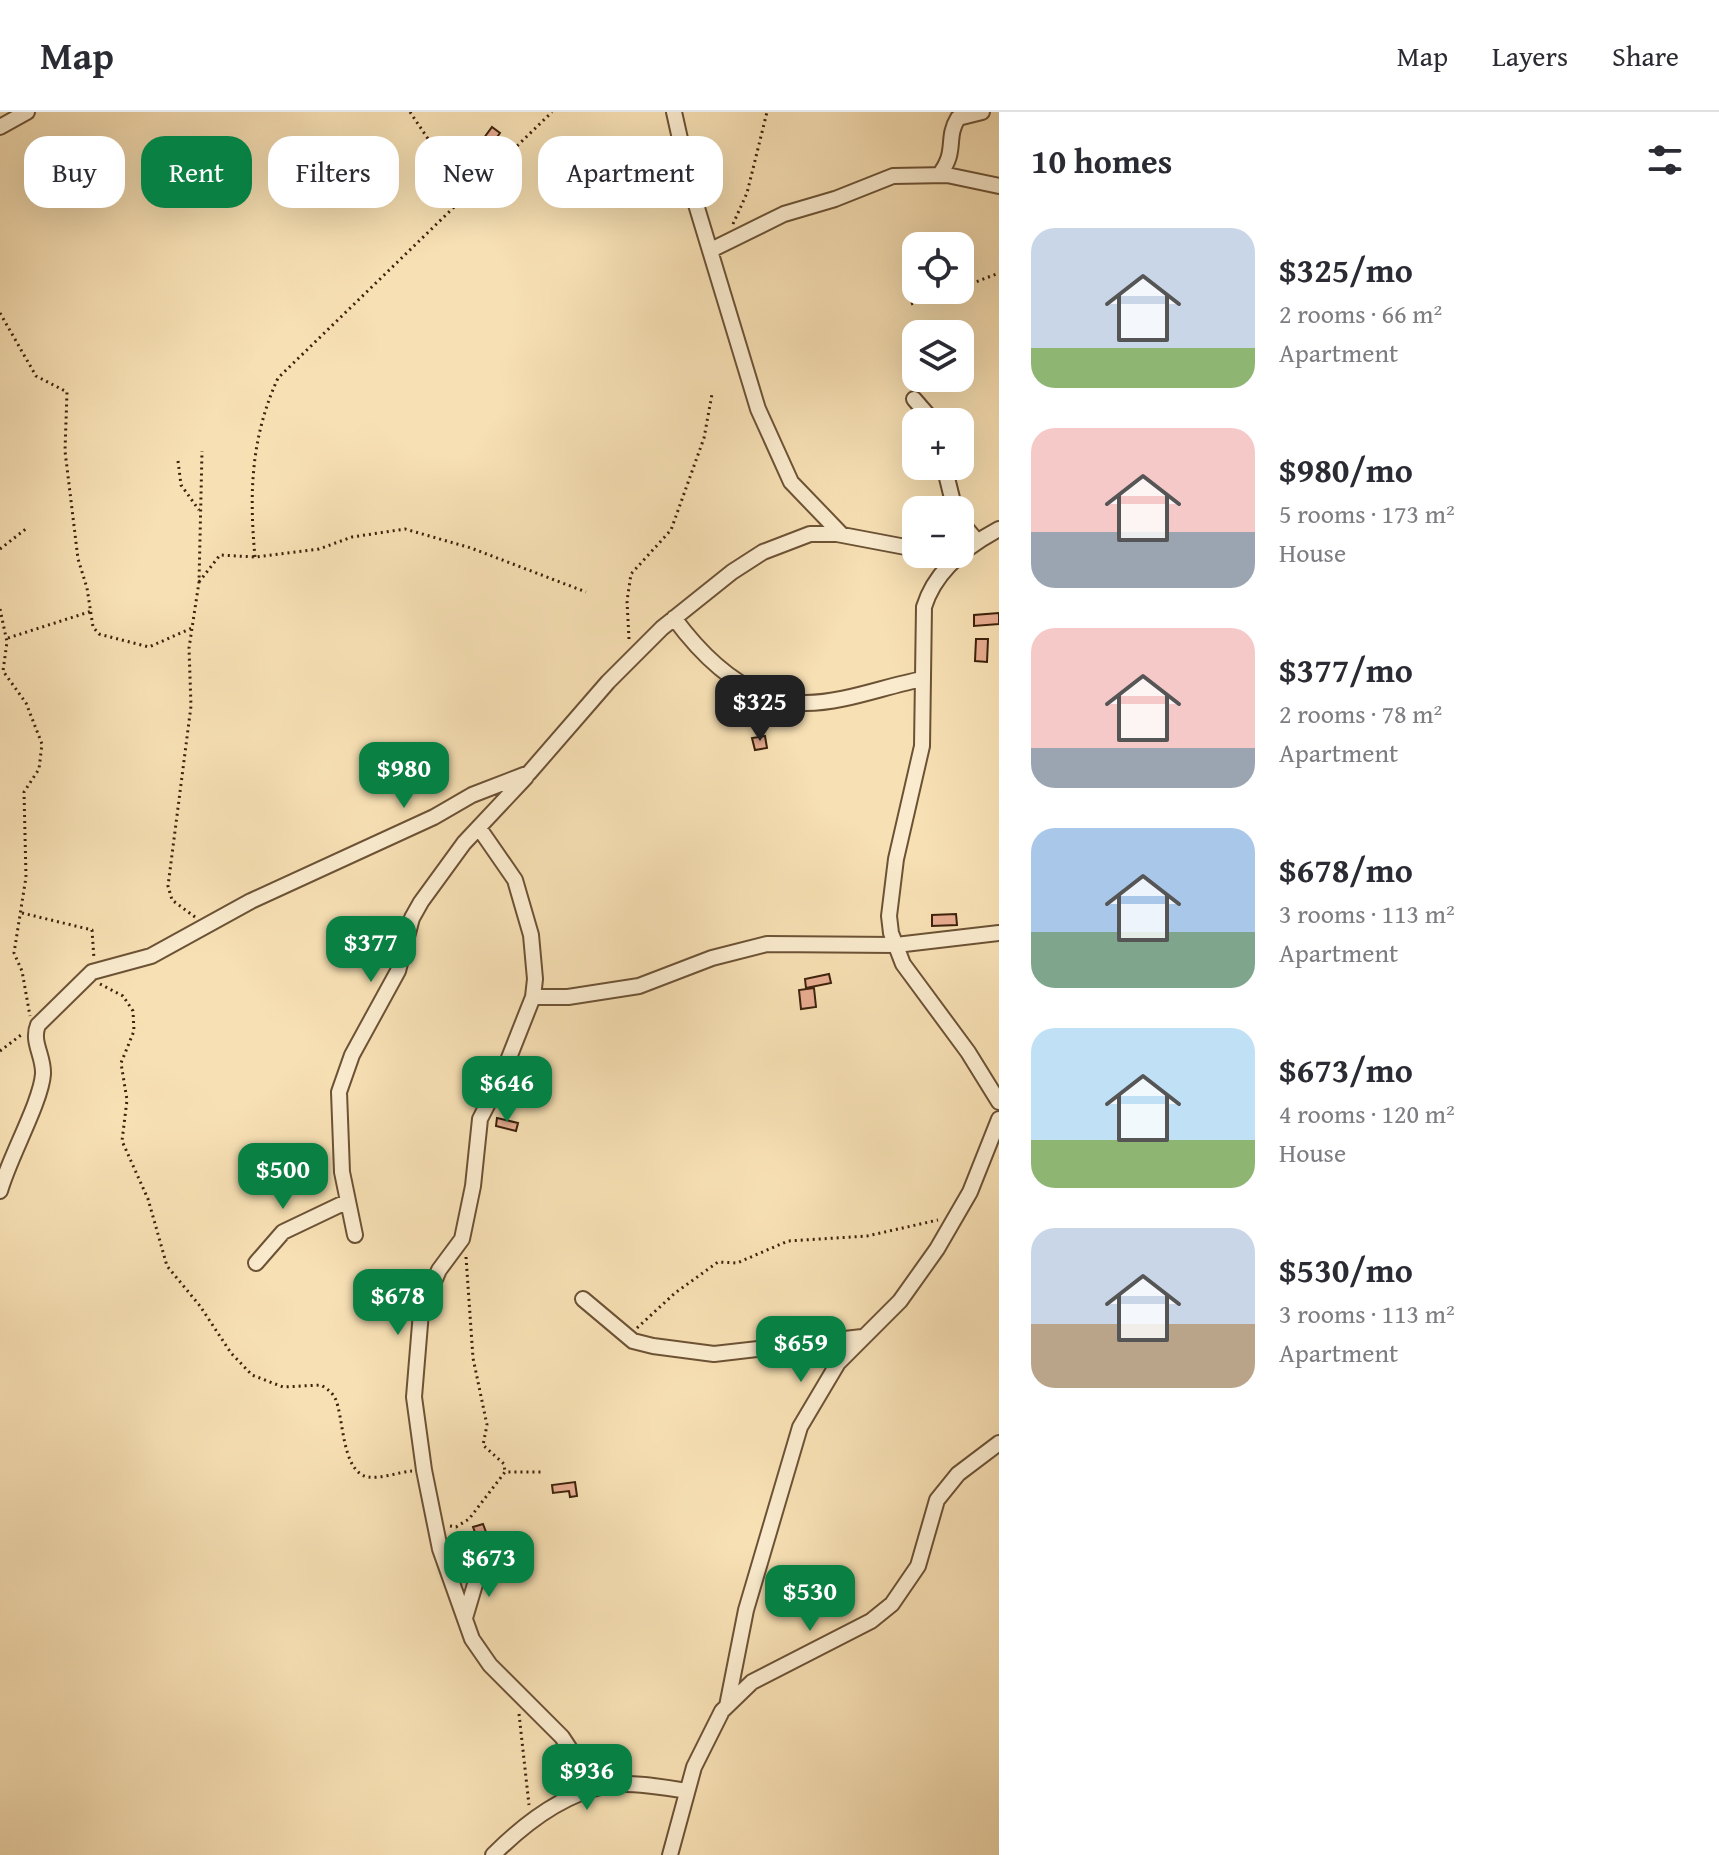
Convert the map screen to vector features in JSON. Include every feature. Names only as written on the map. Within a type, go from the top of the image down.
[{"type":"street","points":[[0,127],[27,112]]},
{"type":"street","points":[[674,112],[691,188],[716,247],[772,444],[791,482],[842,535]]},
{"type":"street","points":[[939,175],[951,157],[953,127],[958,118],[982,112]]},
{"type":"street","points":[[716,247],[784,214],[835,199],[880,179],[908,173],[939,175],[999,186]]},
{"type":"street","points":[[914,399],[922,408]]},
{"type":"street","points":[[974,541],[999,529]]},
{"type":"street","points":[[355,1235],[342,1172],[339,1092],[352,1055],[398,971],[412,918],[443,870],[627,663],[674,618],[763,552],[795,537],[842,535],[902,546]]},
{"type":"street","points":[[948,568],[928,594],[922,621],[922,746],[891,902],[890,925],[903,964],[968,1052],[998,1099]]},
{"type":"street","points":[[674,618],[713,664],[748,687],[779,698],[806,703],[923,679]]},
{"type":"street","points":[[0,1191],[13,1148],[40,1089],[43,1069],[35,1027],[96,970],[151,956],[251,901],[434,817],[472,795],[529,773]]},
{"type":"street","points":[[479,828],[500,853],[525,908],[534,955],[533,997],[480,1119],[466,1227],[460,1243],[429,1291],[419,1320],[414,1397],[434,1522],[464,1622],[480,1652],[562,1737],[583,1769],[608,1785]]},
{"type":"street","points":[[533,997],[568,997],[639,986],[712,958],[767,944],[896,945],[999,933]]},
{"type":"street","points":[[727,1706],[735,1678],[746,1610],[800,1427],[831,1373],[862,1337],[900,1301],[957,1217],[999,1119]]},
{"type":"street","points":[[256,1263],[283,1232],[348,1201]]},
{"type":"street","points":[[583,1299],[623,1334],[653,1346],[714,1354],[837,1337],[862,1337]]},
{"type":"street","points":[[670,1855],[705,1740],[727,1706],[752,1682],[860,1627],[892,1604],[918,1566],[937,1500],[958,1474],[999,1443]]},
{"type":"street","points":[[464,1622],[481,1564]]},
{"type":"street","points":[[493,1855],[531,1821],[579,1795],[608,1785],[687,1791]]},
{"type":"path","points":[[410,112],[426,136]]},
{"type":"path","points":[[522,140],[552,112]]},
{"type":"path","points":[[716,247],[747,193],[767,112]]},
{"type":"path","points":[[255,557],[250,504],[256,448],[262,412],[278,378],[451,208]]},
{"type":"path","points":[[974,283],[999,273]]},
{"type":"path","points":[[0,313],[36,376],[67,392],[65,451],[78,559],[92,611],[93,627],[99,634],[149,647],[192,628]]},
{"type":"path","points":[[627,663],[631,574],[671,530],[704,438],[712,394]]},
{"type":"path","points":[[202,451],[204,467],[199,510],[199,582],[192,628],[191,706],[168,886],[172,900],[183,911],[213,923]]},
{"type":"path","points":[[178,461],[181,485],[199,510]]},
{"type":"path","points":[[0,549],[27,528]]},
{"type":"path","points":[[199,582],[220,555],[255,557],[319,549],[352,537],[405,529],[471,548],[586,592]]},
{"type":"path","points":[[0,609],[6,638],[2,675],[26,703],[42,744],[39,769],[24,792],[27,839],[22,913],[14,953],[22,971],[35,1027],[0,1051]]},
{"type":"path","points":[[6,638],[92,611]]},
{"type":"path","points":[[22,913],[92,930],[93,956],[101,985],[123,996],[133,1011],[134,1031],[121,1063],[127,1100],[122,1141],[148,1199],[163,1256],[173,1276],[200,1306],[241,1366],[252,1375],[283,1387],[321,1385],[331,1393],[337,1401],[350,1458],[360,1473],[368,1477],[424,1470]]},
{"type":"path","points":[[623,1334],[639,1327],[675,1293],[718,1262],[737,1263],[788,1241],[867,1236],[957,1217]]},
{"type":"path","points":[[434,1522],[456,1527],[463,1525],[505,1472],[504,1464],[483,1445],[487,1425],[473,1358],[466,1227]]},
{"type":"path","points":[[505,1472],[543,1472]]},
{"type":"path","points":[[510,1686],[519,1715],[528,1810]]},
{"type":"building","points":[[492,127],[500,133],[498,136],[485,136]]},
{"type":"building","points":[[999,613],[999,624],[974,626],[974,615]]},
{"type":"building","points":[[976,639],[988,639],[987,662],[975,661]]},
{"type":"building","points":[[765,736],[767,748],[755,750],[752,738]]},
{"type":"building","points":[[956,914],[957,925],[932,926],[932,915]]},
{"type":"building","points":[[829,974],[831,983],[806,988],[805,979]]},
{"type":"building","points":[[814,988],[816,1007],[801,1009],[799,990]]},
{"type":"building","points":[[497,1118],[518,1123],[516,1131],[496,1126]]},
{"type":"building","points":[[575,1482],[577,1496],[570,1497],[569,1491],[553,1493],[552,1485]]},
{"type":"building","points":[[483,1524],[489,1540],[479,1543],[473,1527]]}]
